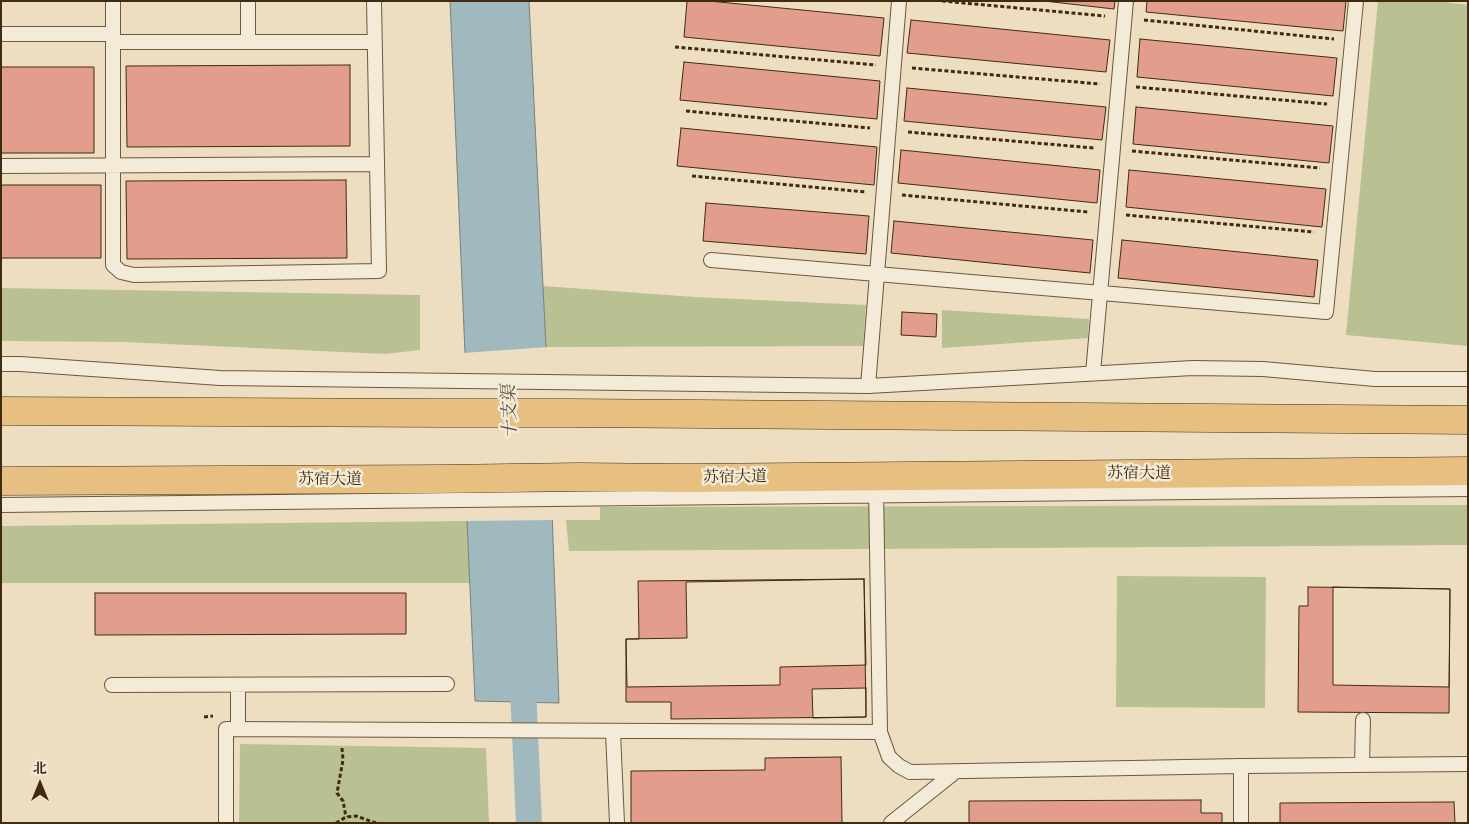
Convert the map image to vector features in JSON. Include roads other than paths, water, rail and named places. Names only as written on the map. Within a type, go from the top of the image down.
[{"type":"main road","points":[[1,411],[1468,420]]},
{"type":"main road","name":"苏宿大道","points":[[1,481],[449,490],[570,488],[685,478],[876,486],[1468,472]]},
{"type":"lane","points":[[113,1],[113,265],[121,272],[134,275],[378,271],[374,1]]},
{"type":"lane","points":[[248,1],[248,42]]},
{"type":"lane","points":[[868,386],[900,1]]},
{"type":"lane","points":[[1093,373],[1126,1]]},
{"type":"lane","points":[[712,260],[1326,312],[1356,1]]},
{"type":"lane","points":[[1,34],[248,42],[375,42]]},
{"type":"lane","points":[[1,166],[377,164]]},
{"type":"lane","points":[[1,364],[220,378],[868,386],[1193,368],[1263,369],[1375,379],[1468,379]]},
{"type":"lane","points":[[1468,488],[876,486],[880,732],[889,757],[899,766],[910,772],[1468,764]]},
{"type":"lane","points":[[1,505],[449,490]]},
{"type":"lane","points":[[112,686],[447,684]]},
{"type":"lane","points":[[238,685],[238,729]]},
{"type":"lane","points":[[1362,765],[1364,720]]},
{"type":"lane","points":[[226,823],[226,729],[880,732]]},
{"type":"lane","points":[[613,732],[617,823]]},
{"type":"lane","points":[[1241,766],[1241,823]]},
{"type":"lane","points":[[891,823],[955,772]]},
{"type":"water","points":[[450,1],[529,1],[546,347],[559,703],[475,701],[467,521],[465,353]]},
{"type":"waterway","name":"十支渠","points":[[522,666],[529,823]]}]
